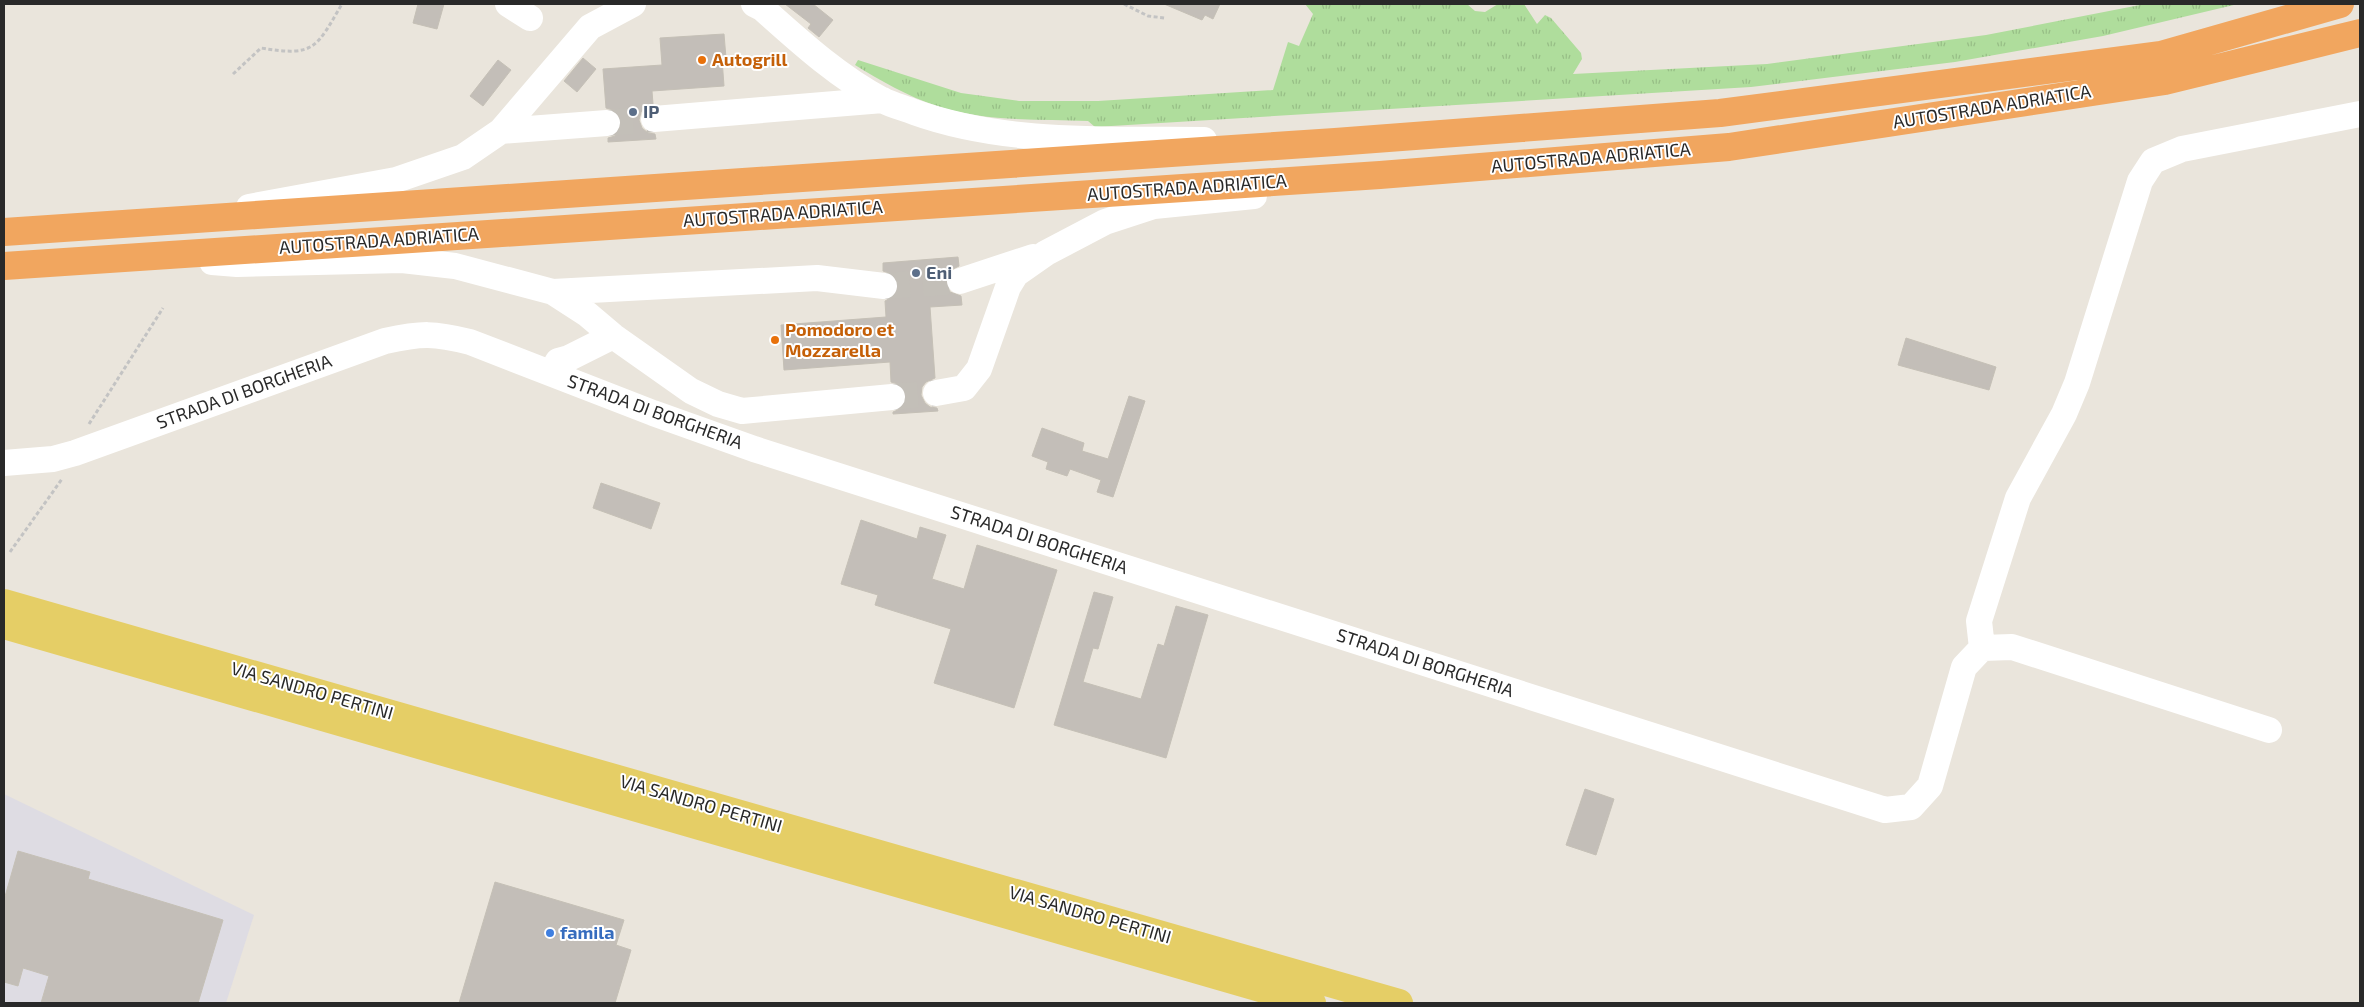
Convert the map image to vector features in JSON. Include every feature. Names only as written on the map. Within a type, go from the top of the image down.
[{"type":"highway","name":"AUTOSTRADA ADRIATICA","points":[[4,232],[1335,142],[1720,113],[2151,56],[2340,4]]},
{"type":"highway","name":"AUTOSTRADA ADRIATICA","points":[[4,266],[1380,175],[1739,145],[2165,81],[2360,33]]},
{"type":"main road","name":"VIA SANDRO PERTINI","points":[[4,603],[1399,1003]]},
{"type":"main road","name":"VIA SANDRO PERTINI","points":[[4,625],[1312,1003]]},
{"type":"street","points":[[211,217],[262,203],[396,180],[463,157],[501,131],[590,27],[633,4]]},
{"type":"street","points":[[754,4],[762,8],[820,59],[883,100],[941,122],[997,133],[1080,138],[1335,142]]},
{"type":"street","points":[[654,119],[883,100]]},
{"type":"street","points":[[2270,730],[2012,647],[1982,648],[1979,621],[2018,498],[2064,414],[2077,383],[2140,181],[2153,161],[2182,149],[2360,114]]},
{"type":"street","points":[[501,131],[607,123]]},
{"type":"street","points":[[936,394],[964,388],[979,369],[1008,287],[1016,274],[1046,253],[1106,222],[1154,206],[1288,193],[1380,175]]},
{"type":"street","points":[[960,281],[1046,253]]},
{"type":"street","points":[[152,256],[237,264],[402,260],[455,266],[553,292],[817,278],[884,286]]},
{"type":"street","points":[[553,292],[587,314],[613,336],[691,391],[718,404],[742,411],[892,397]]},
{"type":"street","name":"STRADA DI BORGHERIA","points":[[15,462],[64,456],[385,341],[418,334],[442,335],[470,342],[653,414],[754,449],[1885,810],[1911,806],[1930,786],[1964,667],[1982,648]]},
{"type":"street","points":[[552,373],[558,361],[569,358],[613,336]]},
{"type":"path","points":[[232,74],[261,48],[291,53],[309,48],[322,38],[342,4]]},
{"type":"path","points":[[1124,4],[1148,16],[1165,18]]},
{"type":"path","points":[[10,552],[62,479],[64,456],[85,430],[163,308]]},
{"type":"shaded area","points":[[4,794],[254,915],[226,1003],[4,1003]]},
{"type":"green space","points":[[1305,4],[1467,4],[1475,11],[1485,12],[1498,4],[1524,4],[1537,24],[1545,15],[1551,18],[1581,53],[1582,59],[1573,74],[1767,64],[1986,35],[2145,4],[2238,4],[2103,36],[1955,62],[1751,87],[1095,127],[1088,121],[1011,119],[955,111],[905,93],[855,65],[858,60],[961,93],[1019,101],[1098,101],[1273,90],[1288,42],[1299,46],[1313,14]]},
{"type":"building","points":[[418,4],[444,4],[437,29],[413,23]]},
{"type":"building","points":[[785,4],[813,4],[833,20],[819,37],[808,28],[811,24]]},
{"type":"building","points":[[1164,4],[1220,4],[1213,19],[1205,15],[1202,20]]},
{"type":"building","points":[[724,34],[726,58],[722,59],[724,86],[652,91],[653,104],[645,107],[641,112],[639,120],[642,128],[648,133],[655,134],[656,139],[608,142],[608,138],[615,136],[620,130],[622,121],[620,115],[614,110],[606,108],[603,69],[662,65],[660,38]]},
{"type":"building","points":[[583,58],[596,69],[577,92],[564,81]]},
{"type":"building","points":[[498,60],[511,70],[483,106],[470,96]]},
{"type":"building","points":[[958,257],[959,266],[949,271],[945,278],[950,292],[961,296],[962,305],[930,307],[935,378],[926,382],[922,387],[921,395],[925,403],[930,407],[937,408],[938,411],[893,414],[893,412],[905,404],[907,396],[904,388],[899,384],[891,382],[890,362],[784,370],[781,325],[886,317],[885,301],[896,295],[899,287],[898,281],[893,274],[883,271],[883,263]]},
{"type":"building","points":[[1906,338],[1996,367],[1989,390],[1898,365]]},
{"type":"building","points":[[1129,396],[1145,401],[1113,497],[1097,492],[1101,480],[1070,469],[1067,476],[1046,469],[1048,462],[1032,456],[1042,428],[1084,443],[1082,451],[1108,459]]},
{"type":"building","points":[[601,483],[660,503],[651,529],[593,508]]},
{"type":"building","points":[[861,520],[917,539],[920,527],[946,535],[932,579],[964,589],[977,545],[1057,570],[1014,708],[934,683],[951,629],[875,605],[878,595],[841,584]]},
{"type":"building","points":[[1094,592],[1113,597],[1098,649],[1093,648],[1083,682],[1141,699],[1158,644],[1164,646],[1176,606],[1208,615],[1166,758],[1054,725]]},
{"type":"building","points":[[1585,789],[1614,799],[1596,855],[1566,845]]},
{"type":"building","points":[[18,851],[90,872],[88,879],[223,920],[198,1003],[41,1003],[49,976],[23,968],[18,986],[4,982],[4,900]]},
{"type":"building","name":"famila","points":[[495,882],[624,920],[616,945],[631,950],[615,1003],[459,1003]]},
{"type":"tunnel","points":[[607,123],[654,119]]},
{"type":"tunnel","points":[[884,286],[960,281]]},
{"type":"tunnel","points":[[892,397],[936,393]]},
{"type":"place","name":"Autogrill","points":[[702,60]]},
{"type":"place","name":"IP","points":[[633,112]]},
{"type":"place","name":"Eni","points":[[916,273]]},
{"type":"place","name":"Pomodoro et Mozzarella","points":[[775,340]]},
{"type":"place","name":"famila","points":[[550,933]]}]
